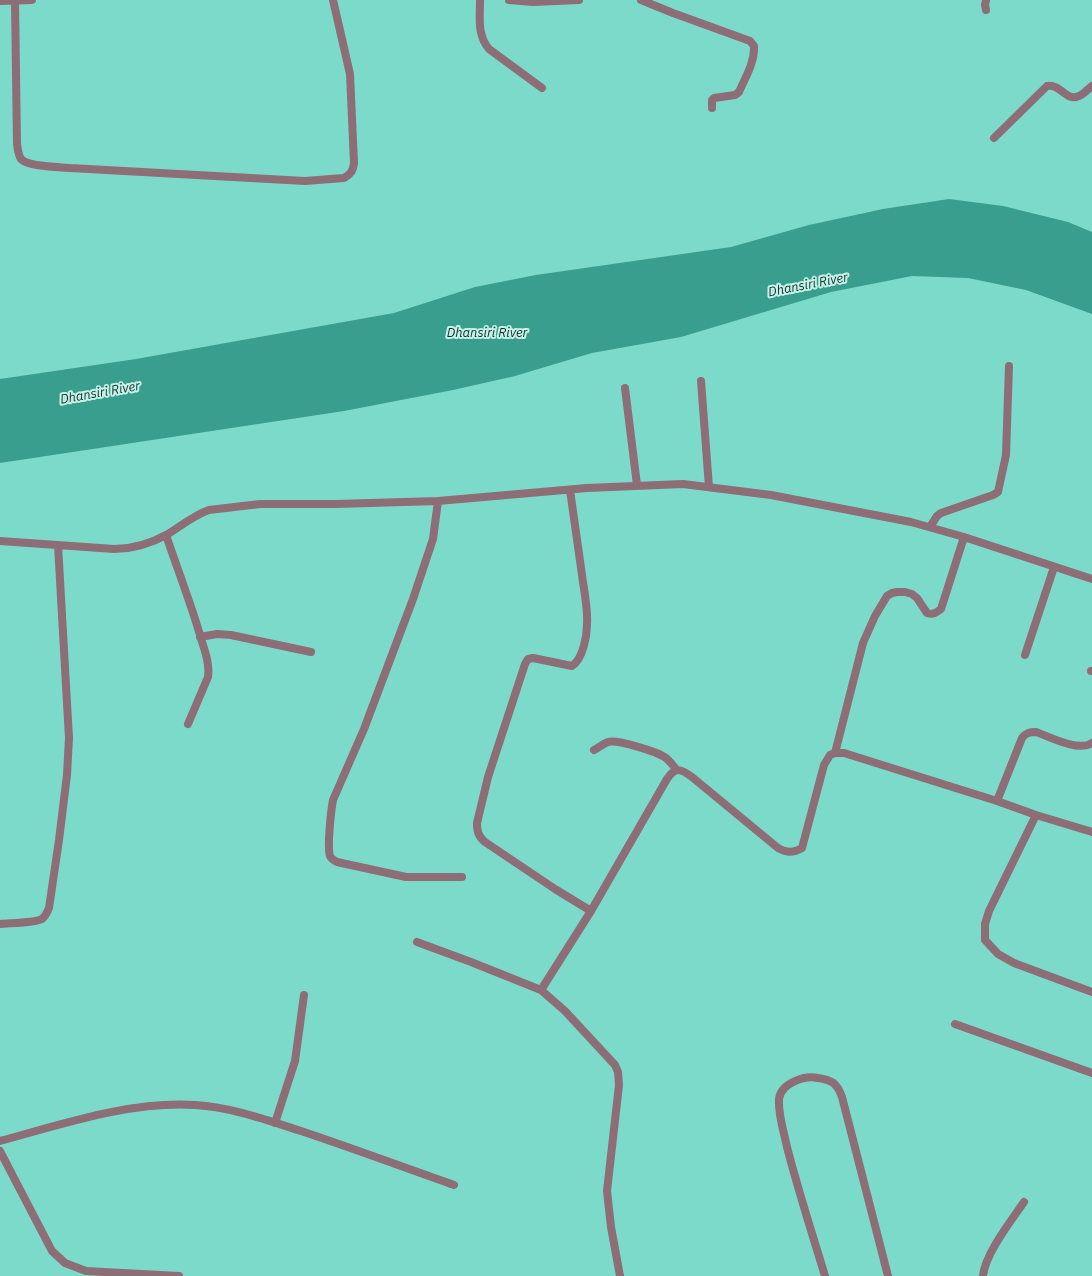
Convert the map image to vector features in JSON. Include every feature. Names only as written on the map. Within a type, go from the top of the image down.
[{"type":"street","points":[[0,1],[32,0]]},
{"type":"street","points":[[15,1],[17,144],[18,153],[21,159],[25,162],[70,168],[305,181],[344,178],[350,175],[353,171],[354,163],[350,74],[333,0]]},
{"type":"street","points":[[480,0],[481,35],[484,43],[489,49],[542,88]]},
{"type":"street","points":[[509,0],[533,2],[579,0]]},
{"type":"street","points":[[986,0],[986,10]]},
{"type":"street","points":[[645,1],[750,41],[754,46],[755,53],[753,61],[738,92],[735,95],[714,98],[712,100],[712,108]]},
{"type":"street","points":[[994,138],[1047,86],[1056,86],[1069,97],[1074,97],[1080,96],[1092,86]]},
{"type":"street","points":[[930,527],[937,516],[941,513],[998,492],[1006,455],[1009,366]]},
{"type":"street","points":[[701,380],[709,487]]},
{"type":"street","points":[[625,388],[637,486]]},
{"type":"street","points":[[0,541],[129,549],[138,547],[166,535],[201,513],[209,510],[269,504],[438,501],[570,490],[677,484],[785,497],[911,522],[964,537],[1092,579]]},
{"type":"street","points":[[570,490],[588,623],[582,653],[577,663],[572,666],[533,658],[528,659],[525,664],[488,777],[477,823],[477,830],[479,837],[485,842],[555,889],[591,911]]},
{"type":"street","points":[[438,501],[433,539],[413,598],[364,728],[333,800],[329,849],[330,856],[337,862],[406,877],[462,877]]},
{"type":"street","points":[[166,535],[200,637],[209,670],[208,677],[188,724]]},
{"type":"street","points":[[835,754],[863,643],[875,616],[887,596],[897,592],[912,594],[917,598],[927,613],[936,614],[942,609],[964,537]]},
{"type":"street","points":[[0,924],[36,921],[42,919],[46,915],[49,908],[67,775],[69,738],[58,545]]},
{"type":"street","points":[[1025,654],[1054,567]]},
{"type":"street","points":[[200,637],[217,634],[231,635],[311,652]]},
{"type":"street","points":[[998,800],[1022,738],[1025,734],[1036,732],[1073,745],[1085,746],[1092,743]]},
{"type":"street","points":[[594,750],[612,741],[632,745],[658,754],[665,758],[677,770]]},
{"type":"street","points":[[541,990],[591,911],[666,778],[672,772],[677,770],[684,771],[692,777],[778,848],[785,852],[798,851],[802,848],[824,765],[830,755],[844,753],[998,800],[1036,815],[1092,832]]},
{"type":"street","points":[[1036,815],[989,911],[985,924],[985,940],[998,954],[1014,963],[1092,992]]},
{"type":"street","points":[[417,942],[541,990],[565,1010],[614,1065],[618,1072],[619,1092],[607,1191],[611,1228],[620,1276]]},
{"type":"street","points":[[275,1123],[295,1061],[304,995]]},
{"type":"street","points":[[955,1024],[1092,1073]]},
{"type":"street","points":[[825,1276],[794,1175],[781,1121],[779,1097],[783,1090],[799,1078],[813,1077],[832,1081],[839,1088],[888,1276]]},
{"type":"street","points":[[0,1141],[100,1114],[147,1107],[178,1105],[212,1106],[275,1123],[352,1148],[454,1185]]},
{"type":"street","points":[[0,1151],[52,1251],[65,1263],[98,1274],[180,1276]]},
{"type":"street","points":[[983,1276],[988,1257],[1024,1202]]},
{"type":"water","name":"Dhansiri River","points":[[949,199],[1003,206],[1068,222],[1092,232],[1092,314],[1026,290],[968,278],[912,276],[831,292],[681,337],[592,353],[515,376],[453,390],[344,411],[0,463],[0,379],[136,359],[394,313],[475,287],[536,275],[731,247],[809,225],[883,209]]}]
